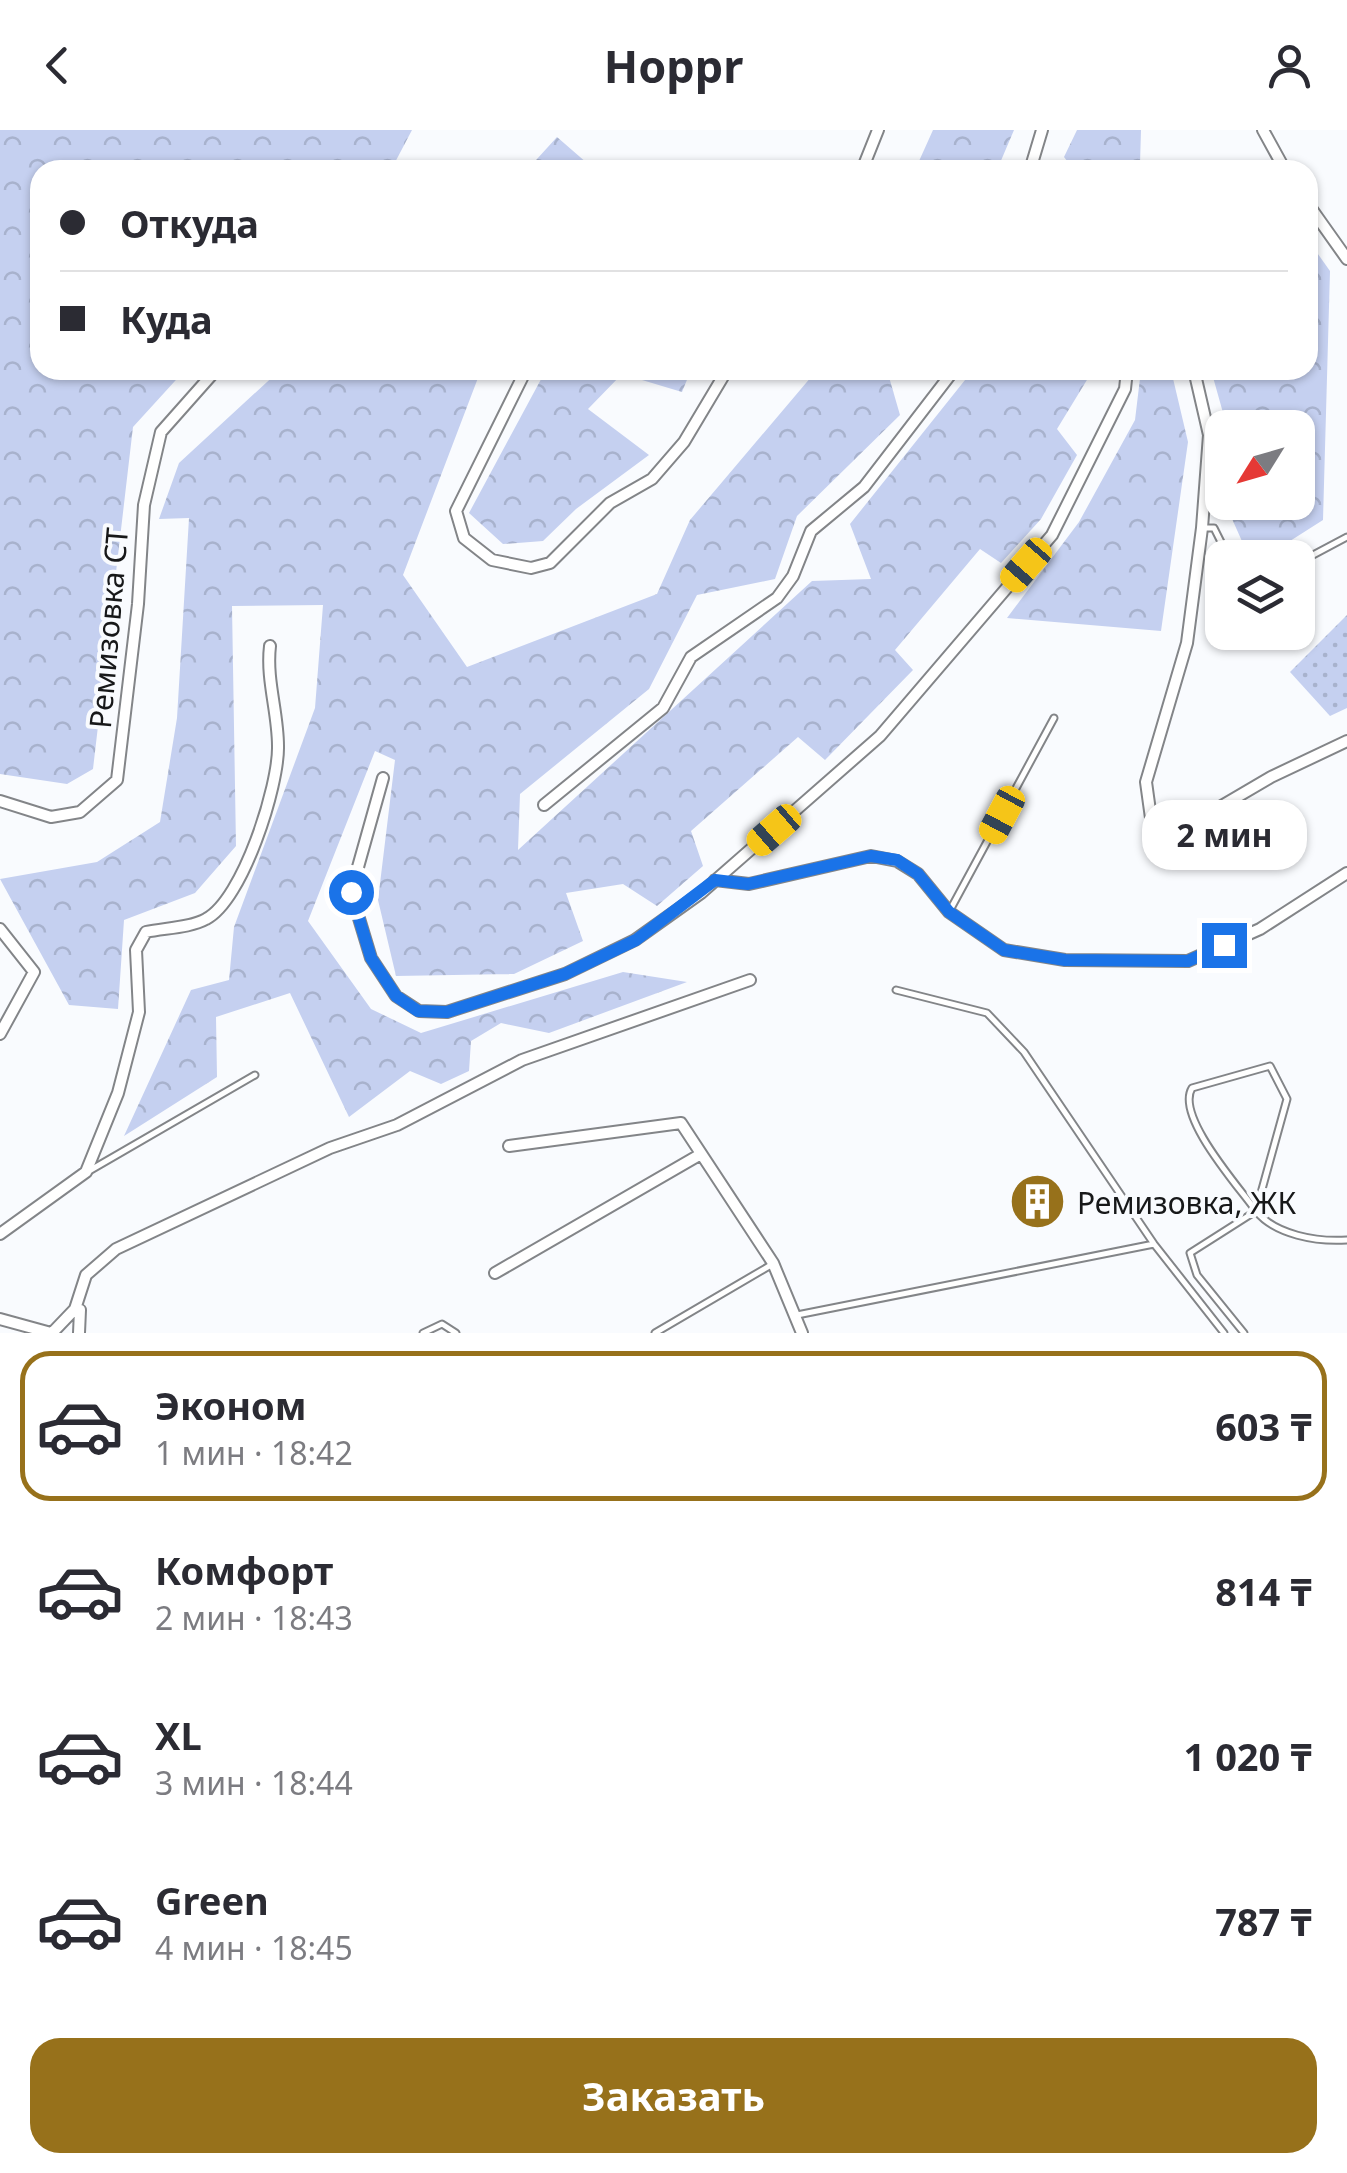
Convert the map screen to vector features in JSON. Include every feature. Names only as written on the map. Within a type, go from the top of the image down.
[{"type":"street","points":[[866,160],[878,130]]},
{"type":"street","points":[[1033,160],[1042,130]]},
{"type":"street","points":[[1263,130],[1280,160]]},
{"type":"street","points":[[1318,218],[1347,259]]},
{"type":"street","name":"Ремизовка СТ","points":[[0,802],[51,817],[65,815],[98,800],[117,780],[136,622],[144,506],[162,432],[207,380]]},
{"type":"street","points":[[521,380],[456,512],[464,538],[492,560],[531,568],[550,562],[610,503],[652,479],[684,442],[721,380]]},
{"type":"street","points":[[544,805],[663,708],[691,657],[777,598],[793,576],[811,531],[864,487],[946,380]]},
{"type":"street","points":[[383,778],[351,892],[371,958],[396,996],[418,1011],[447,1012],[565,974],[636,940],[715,880],[880,736],[1052,535],[1126,380]]},
{"type":"street","points":[[1196,380],[1209,435],[1202,528],[1188,643],[1146,782],[1151,818],[1162,827],[1179,831],[1271,776],[1347,741]]},
{"type":"street","points":[[0,1234],[86,1172],[118,1093],[138,1012],[136,950],[146,932],[206,920],[226,903],[258,831],[276,776],[278,748],[268,668],[270,646]]},
{"type":"street","points":[[715,880],[748,884],[871,856],[897,860],[918,874],[949,912],[1004,950],[1065,960],[1188,961],[1260,928],[1347,873]]},
{"type":"street","points":[[0,929],[34,972],[0,1034]]},
{"type":"street","points":[[0,1319],[52,1333],[75,1309],[86,1275],[116,1250],[330,1148],[397,1125],[522,1060],[750,980]]},
{"type":"street","points":[[510,1146],[681,1123],[773,1263],[802,1333]]},
{"type":"street","points":[[495,1273],[701,1154]]},
{"type":"street","points":[[75,1309],[80,1310],[79,1333]]},
{"type":"lane","points":[[1202,528],[1214,528],[1220,540]]},
{"type":"lane","points":[[1315,554],[1347,538]]},
{"type":"lane","points":[[949,912],[1054,718]]},
{"type":"lane","points":[[896,990],[987,1013],[1024,1052],[1154,1244],[1224,1333]]},
{"type":"lane","points":[[1244,1333],[1198,1275],[1190,1253],[1256,1212],[1286,1099],[1270,1066],[1204,1083],[1188,1095],[1198,1131],[1256,1212],[1273,1228],[1347,1240]]},
{"type":"lane","points":[[86,1172],[255,1075]]},
{"type":"lane","points":[[796,1315],[1154,1244]]},
{"type":"lane","points":[[655,1333],[773,1263]]},
{"type":"lane","points":[[423,1333],[442,1324],[456,1333]]},
{"type":"green space","points":[[0,130],[412,130],[396,160],[30,160],[30,380],[176,380],[133,427],[93,769],[67,784],[0,774]]},
{"type":"green space","points":[[933,130],[1014,130],[1001,160],[920,160]]},
{"type":"green space","points":[[1077,130],[1141,130],[1140,160],[1064,157]]},
{"type":"green space","points":[[557,137],[583,160],[536,160]]},
{"type":"green space","points":[[1318,254],[1330,271],[1323,520],[1292,540],[1241,540],[1233,520],[1315,520],[1315,410],[1222,410],[1214,380],[1318,380]]},
{"type":"green space","points":[[269,380],[477,380],[403,575],[467,667],[657,594],[690,520],[809,380],[890,380],[900,415],[797,516],[775,579],[697,595],[649,689],[520,794],[518,850],[812,581],[871,579],[850,524],[965,380],[1087,380],[1057,429],[1077,455],[1041,519],[1001,563],[980,549],[895,650],[913,670],[825,760],[798,737],[691,831],[703,866],[657,906],[623,884],[566,893],[583,941],[514,974],[396,976],[378,900],[395,760],[375,751],[308,921],[371,1009],[421,1033],[623,972],[687,982],[549,1033],[501,1023],[471,1041],[469,1071],[441,1084],[410,1071],[349,1117],[290,993],[216,1017],[217,1077],[124,1136],[191,990],[229,980],[234,927],[315,708],[323,605],[232,606],[236,846],[195,893],[124,920],[118,1009],[69,1005],[0,879],[97,862],[160,822],[177,718],[189,518],[159,519],[179,463]]},
{"type":"green space","points":[[541,380],[616,380],[588,409],[649,455],[576,509],[543,541],[503,544],[469,513]]},
{"type":"green space","points":[[642,380],[687,380],[682,392]]},
{"type":"green space","points":[[1140,380],[1173,380],[1188,442],[1161,631],[1007,618],[1079,522],[1135,420]]},
{"type":"green space","points":[[1347,615],[1347,708],[1330,716],[1290,672]]},
{"type":"place","name":"Ремизовка, ЖК","points":[[1038,1202]]},
{"type":"route","points":[[351,892],[371,958],[396,996],[418,1011],[447,1012],[565,974],[636,940],[715,880],[748,884],[871,856],[897,860],[918,874],[949,912],[1004,950],[1065,960],[1188,961],[1224,945]]}]
